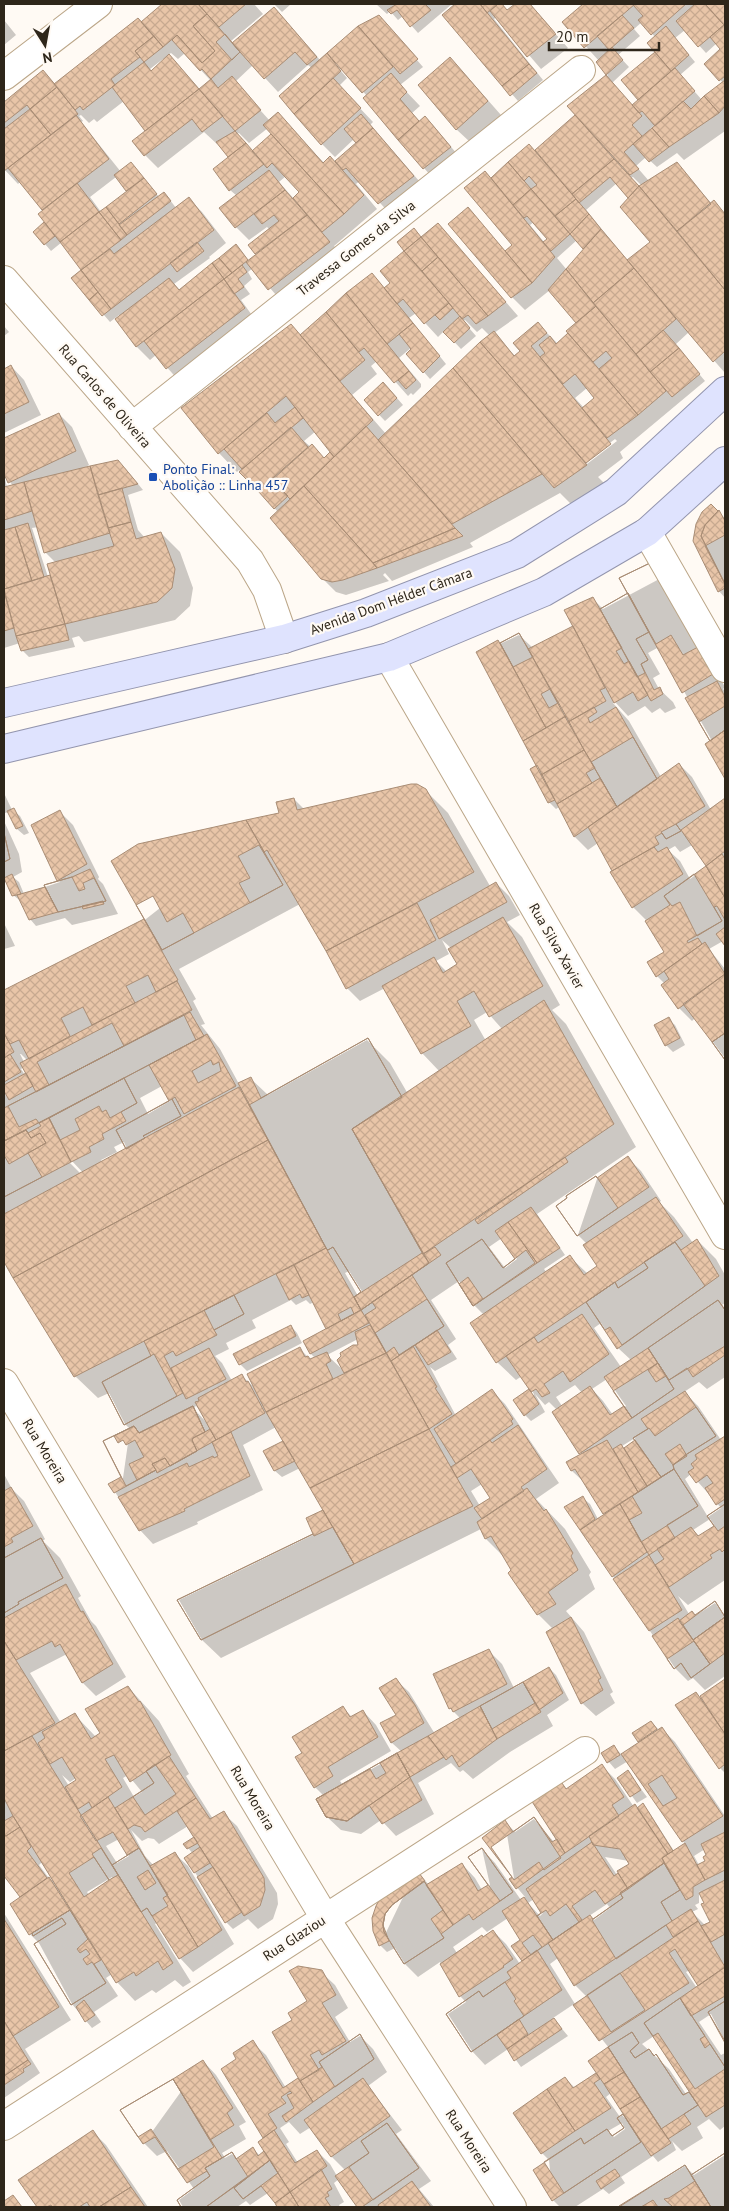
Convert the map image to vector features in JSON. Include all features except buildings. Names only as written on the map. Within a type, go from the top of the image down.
[{"type":"main road","name":"Avenida Dom Hélder Câmara","points":[[4,703],[284,639],[366,613],[517,554],[616,492],[725,391]]},
{"type":"main road","points":[[4,748],[389,657],[544,592],[647,532],[725,461]]},
{"type":"street","points":[[4,76],[98,4]]},
{"type":"street","name":"Travessa Gomes da Silva","points":[[132,427],[581,70]]},
{"type":"street","name":"Rua Carlos de Oliveira","points":[[4,280],[250,561],[267,590],[284,639]]},
{"type":"street","points":[[647,532],[725,668]]},
{"type":"street","name":"Rua Silva Xavier","points":[[389,657],[725,1235]]},
{"type":"street","name":"Rua Moreira","points":[[4,1383],[325,1918],[512,2207]]},
{"type":"street","name":"Rua Glaziou","points":[[4,2126],[585,1751]]},
{"type":"place","name":"Ponto Final: Abolição :: Linha 457","points":[[153,477]]}]
